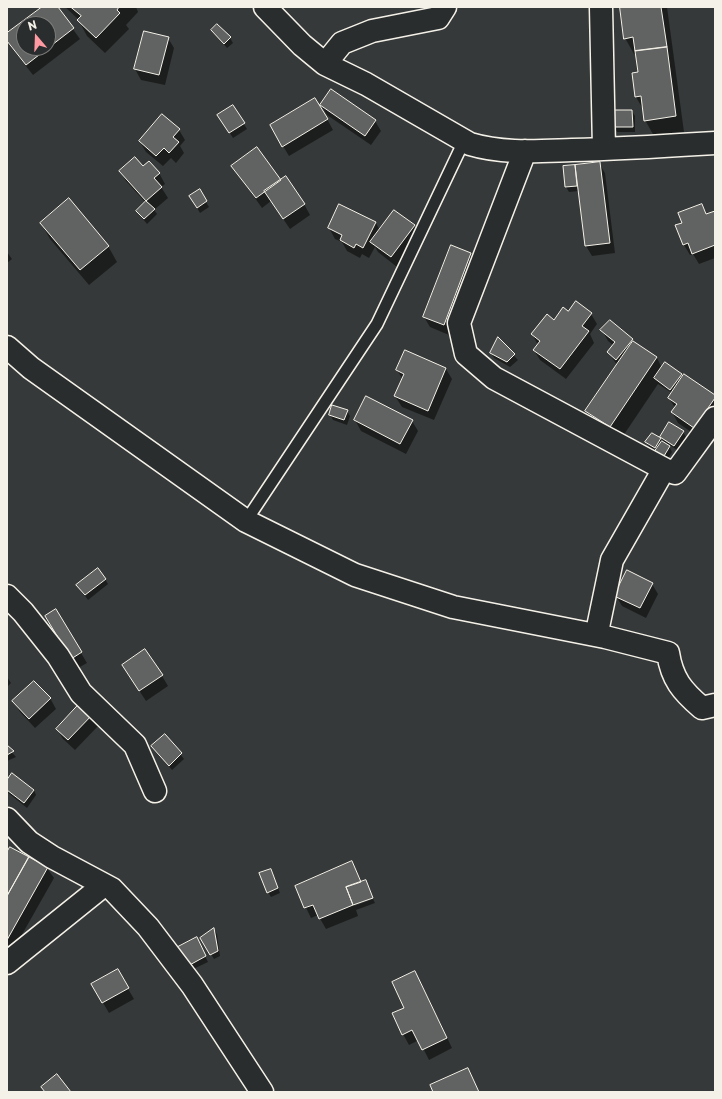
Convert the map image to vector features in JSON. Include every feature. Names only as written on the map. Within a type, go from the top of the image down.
[{"type":"street","points":[[265,7],[302,45],[325,64],[366,84],[464,141],[488,150],[525,151],[604,149],[715,143]]},
{"type":"street","points":[[325,64],[342,43],[372,31],[438,18],[445,7]]},
{"type":"street","points":[[602,7],[604,149]]},
{"type":"street","points":[[525,151],[459,323],[466,354],[494,378],[664,469],[675,473],[715,418]]},
{"type":"street","points":[[7,347],[31,368],[246,521],[354,575],[453,608],[605,637],[668,652],[671,669],[685,694],[702,708],[715,705]]},
{"type":"street","points":[[605,637],[597,632],[612,560],[664,469]]},
{"type":"street","points":[[7,596],[23,612],[58,656],[81,693],[135,745],[155,791]]},
{"type":"street","points":[[7,819],[29,842],[52,857],[112,889],[148,927],[192,985],[262,1092]]},
{"type":"street","points":[[7,963],[104,885]]},
{"type":"lane","points":[[246,521],[377,324],[464,141]]},
{"type":"building","points":[[42,7],[58,7],[74,28],[56,42],[56,16],[30,16]]},
{"type":"building","points":[[71,7],[119,7],[117,10],[120,13],[96,38],[77,20],[81,16]]},
{"type":"building","points":[[620,7],[661,7],[667,47],[635,51],[633,37],[624,39]]},
{"type":"building","points":[[217,24],[231,37],[224,44],[211,30]]},
{"type":"building","points":[[16,26],[16,52],[7,41],[7,33]]},
{"type":"building","points":[[144,31],[169,37],[159,75],[134,69]]},
{"type":"building","points":[[667,47],[676,116],[644,121],[641,96],[635,97],[632,73],[638,72],[635,51]]},
{"type":"building","points":[[19,56],[38,56],[26,65]]},
{"type":"building","points":[[331,89],[376,120],[365,136],[320,105]]},
{"type":"building","points":[[315,98],[328,119],[282,147],[270,125]]},
{"type":"building","points":[[233,105],[245,123],[229,133],[217,115]]},
{"type":"building","points":[[612,110],[632,110],[633,127],[613,127]]},
{"type":"building","points":[[162,114],[180,129],[173,137],[179,142],[169,153],[164,148],[156,156],[139,141]]},
{"type":"building","points":[[257,147],[281,180],[256,198],[231,166]]},
{"type":"building","points":[[135,157],[143,166],[149,161],[160,173],[154,178],[162,187],[146,201],[119,171]]},
{"type":"building","points":[[600,162],[610,243],[585,246],[575,165]]},
{"type":"building","points":[[575,165],[577,186],[565,187],[563,166]]},
{"type":"building","points":[[286,176],[305,204],[283,219],[264,191]]},
{"type":"building","points":[[200,189],[207,201],[197,208],[189,196]]},
{"type":"building","points":[[69,198],[109,246],[80,270],[40,223]]},
{"type":"building","points":[[146,201],[155,209],[144,219],[136,211]]},
{"type":"building","points":[[339,204],[376,222],[363,248],[356,244],[354,248],[340,240],[342,235],[328,228]]},
{"type":"building","points":[[702,204],[706,214],[715,211],[715,245],[692,254],[688,243],[683,245],[675,225],[682,223],[678,213]]},
{"type":"building","points":[[394,210],[415,225],[391,257],[370,242]]},
{"type":"building","points":[[451,245],[471,253],[444,325],[423,317]]},
{"type":"building","points":[[576,301],[592,313],[582,326],[589,331],[560,369],[533,350],[540,341],[531,334],[547,314],[554,320],[563,307],[568,311]]},
{"type":"building","points":[[610,320],[633,339],[616,360],[607,352],[615,342],[600,330]]},
{"type":"building","points":[[498,337],[515,354],[507,362],[490,353]]},
{"type":"building","points":[[633,341],[657,357],[610,427],[585,411]]},
{"type":"building","points":[[405,350],[446,368],[428,411],[394,396],[404,374],[396,370]]},
{"type":"building","points":[[665,362],[682,374],[670,390],[654,378]]},
{"type":"building","points":[[684,374],[715,395],[715,398],[694,428],[671,412],[677,404],[668,398]]},
{"type":"building","points":[[366,396],[413,420],[400,444],[354,420]]},
{"type":"building","points":[[332,405],[348,410],[344,420],[329,415]]},
{"type":"building","points":[[669,422],[684,431],[674,446],[660,437]]},
{"type":"building","points":[[652,433],[661,438],[655,448],[645,442]]},
{"type":"building","points":[[662,441],[670,446],[664,456],[655,451]]},
{"type":"building","points":[[98,568],[106,579],[85,595],[76,585]]},
{"type":"building","points":[[627,570],[653,583],[640,608],[614,596]]},
{"type":"building","points":[[56,609],[82,652],[71,659],[45,616]]},
{"type":"building","points":[[145,649],[163,675],[139,691],[122,665]]},
{"type":"building","points":[[34,681],[51,698],[29,719],[12,701]]},
{"type":"building","points":[[82,701],[94,713],[68,740],[56,729]]},
{"type":"building","points":[[165,734],[182,753],[169,766],[151,746]]},
{"type":"building","points":[[7,745],[14,751],[7,755]]},
{"type":"building","points":[[12,773],[34,790],[24,803],[7,790],[7,780]]},
{"type":"building","points":[[10,847],[29,857],[7,896],[7,852]]},
{"type":"building","points":[[29,857],[48,867],[7,940],[7,896]]},
{"type":"building","points":[[352,861],[361,882],[346,887],[353,905],[319,919],[313,905],[304,908],[295,886]]},
{"type":"building","points":[[271,869],[278,888],[267,893],[259,873]]},
{"type":"building","points":[[366,880],[373,898],[353,905],[346,887]]},
{"type":"building","points":[[214,928],[218,951],[210,955],[200,938]]},
{"type":"building","points":[[197,937],[206,956],[186,967],[176,948]]},
{"type":"building","points":[[118,969],[129,988],[102,1003],[91,984]]},
{"type":"building","points":[[415,971],[447,1038],[422,1050],[412,1030],[402,1035],[392,1013],[404,1008],[392,982]]},
{"type":"building","points":[[468,1068],[479,1092],[433,1092],[430,1085]]},
{"type":"building","points":[[57,1074],[71,1092],[45,1092],[41,1087]]}]
